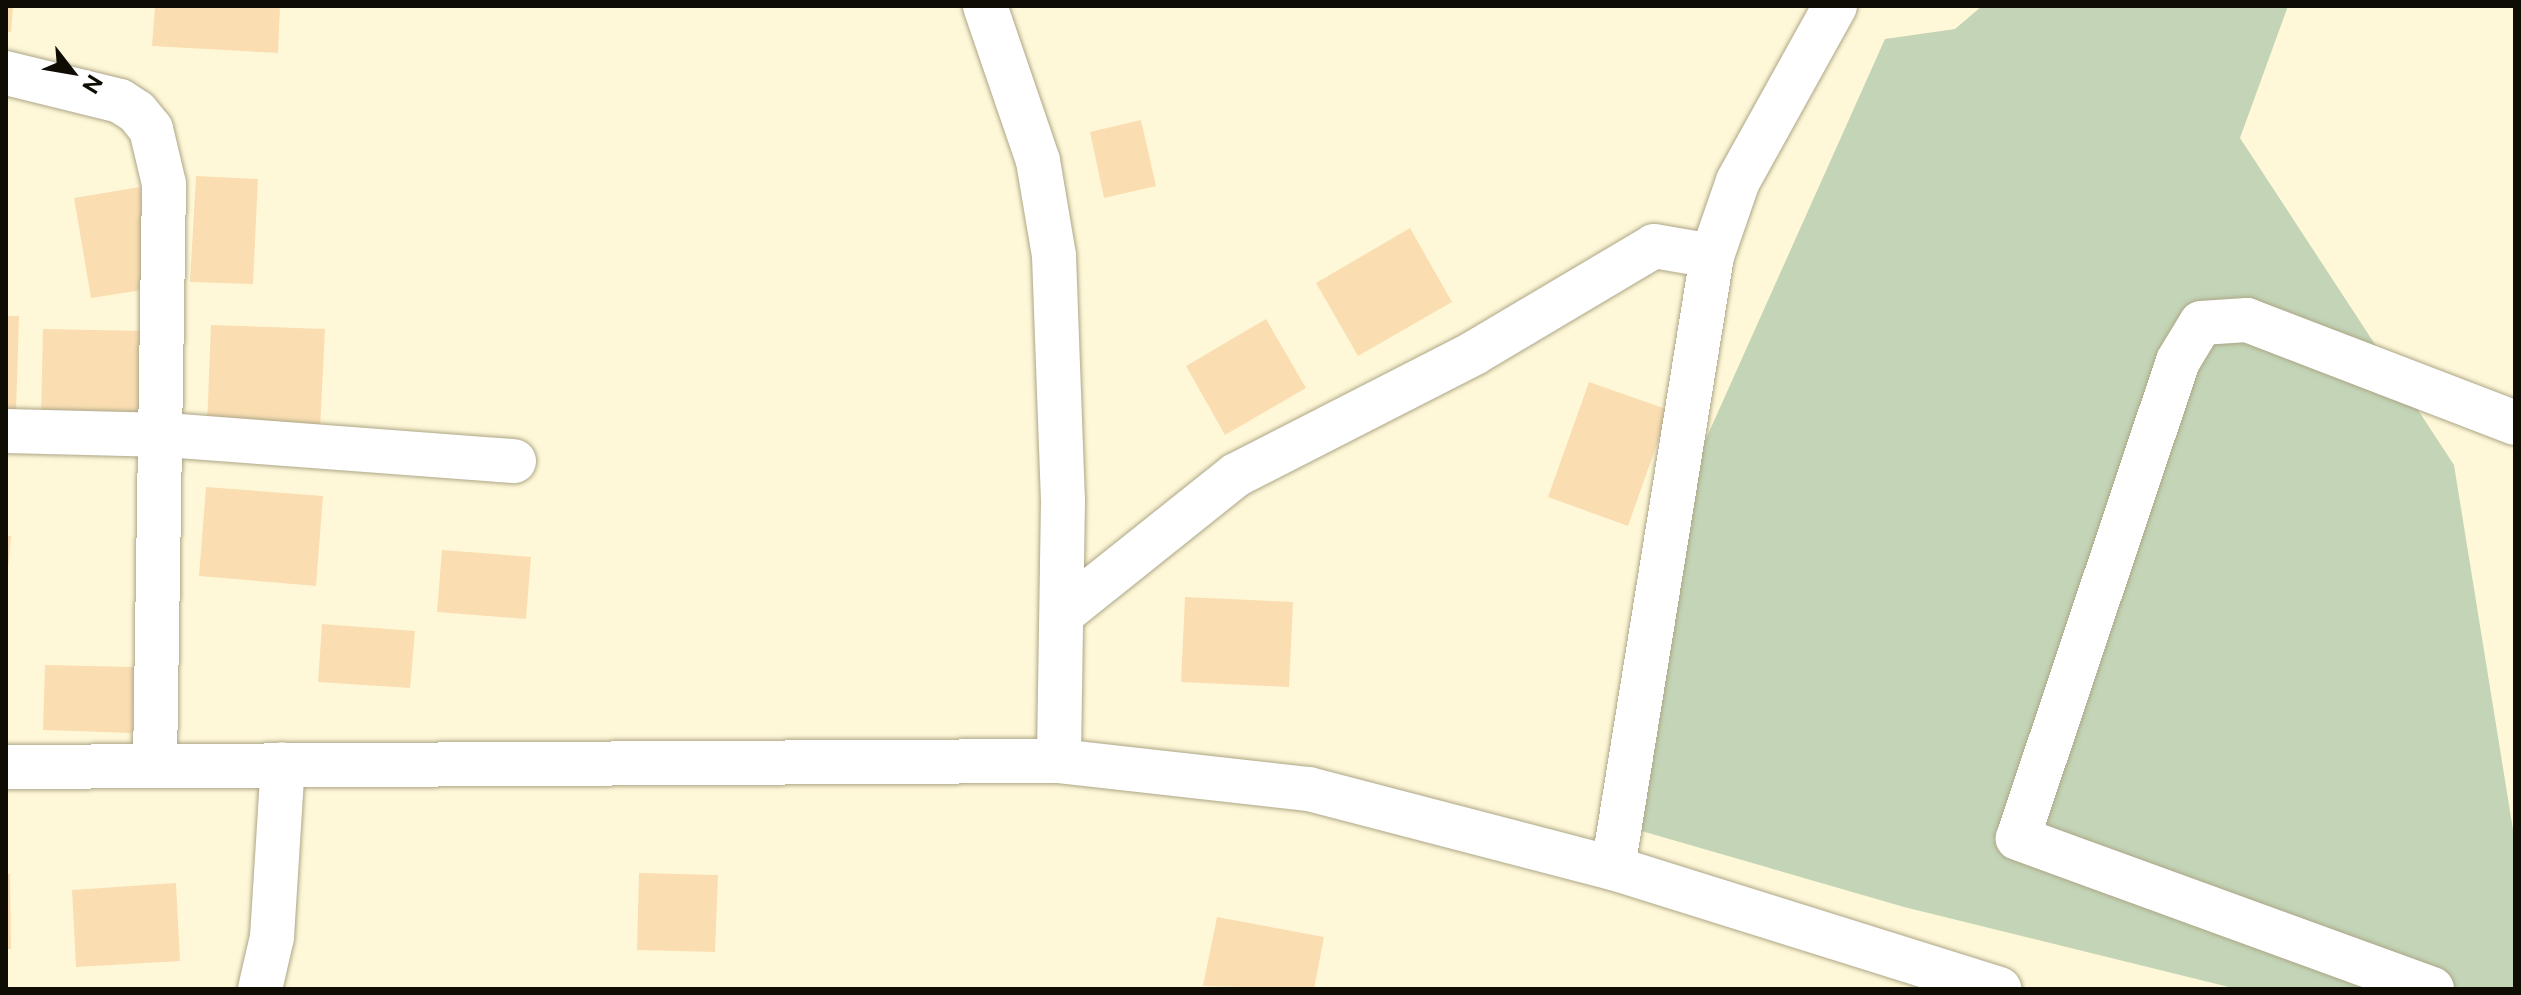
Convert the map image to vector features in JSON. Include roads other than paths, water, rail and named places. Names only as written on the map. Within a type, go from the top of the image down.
[{"type":"street","points":[[985,6],[1038,161],[1054,256],[1063,613],[1059,761]]},
{"type":"street","points":[[1613,868],[1712,256],[1738,181],[1835,6]]},
{"type":"street","points":[[6,73],[120,101],[151,129],[168,249],[166,435],[155,764]]},
{"type":"street","points":[[1063,613],[1236,475],[1474,353],[1654,246],[1712,256]]},
{"type":"street","points":[[2432,989],[2018,838],[2178,361],[2201,323],[2247,320],[2515,423]]},
{"type":"street","points":[[6,431],[166,435],[514,461]]},
{"type":"street","points":[[6,767],[1059,761],[1309,789],[1613,868],[1999,989]]},
{"type":"street","points":[[260,989],[272,937],[283,764]]}]
